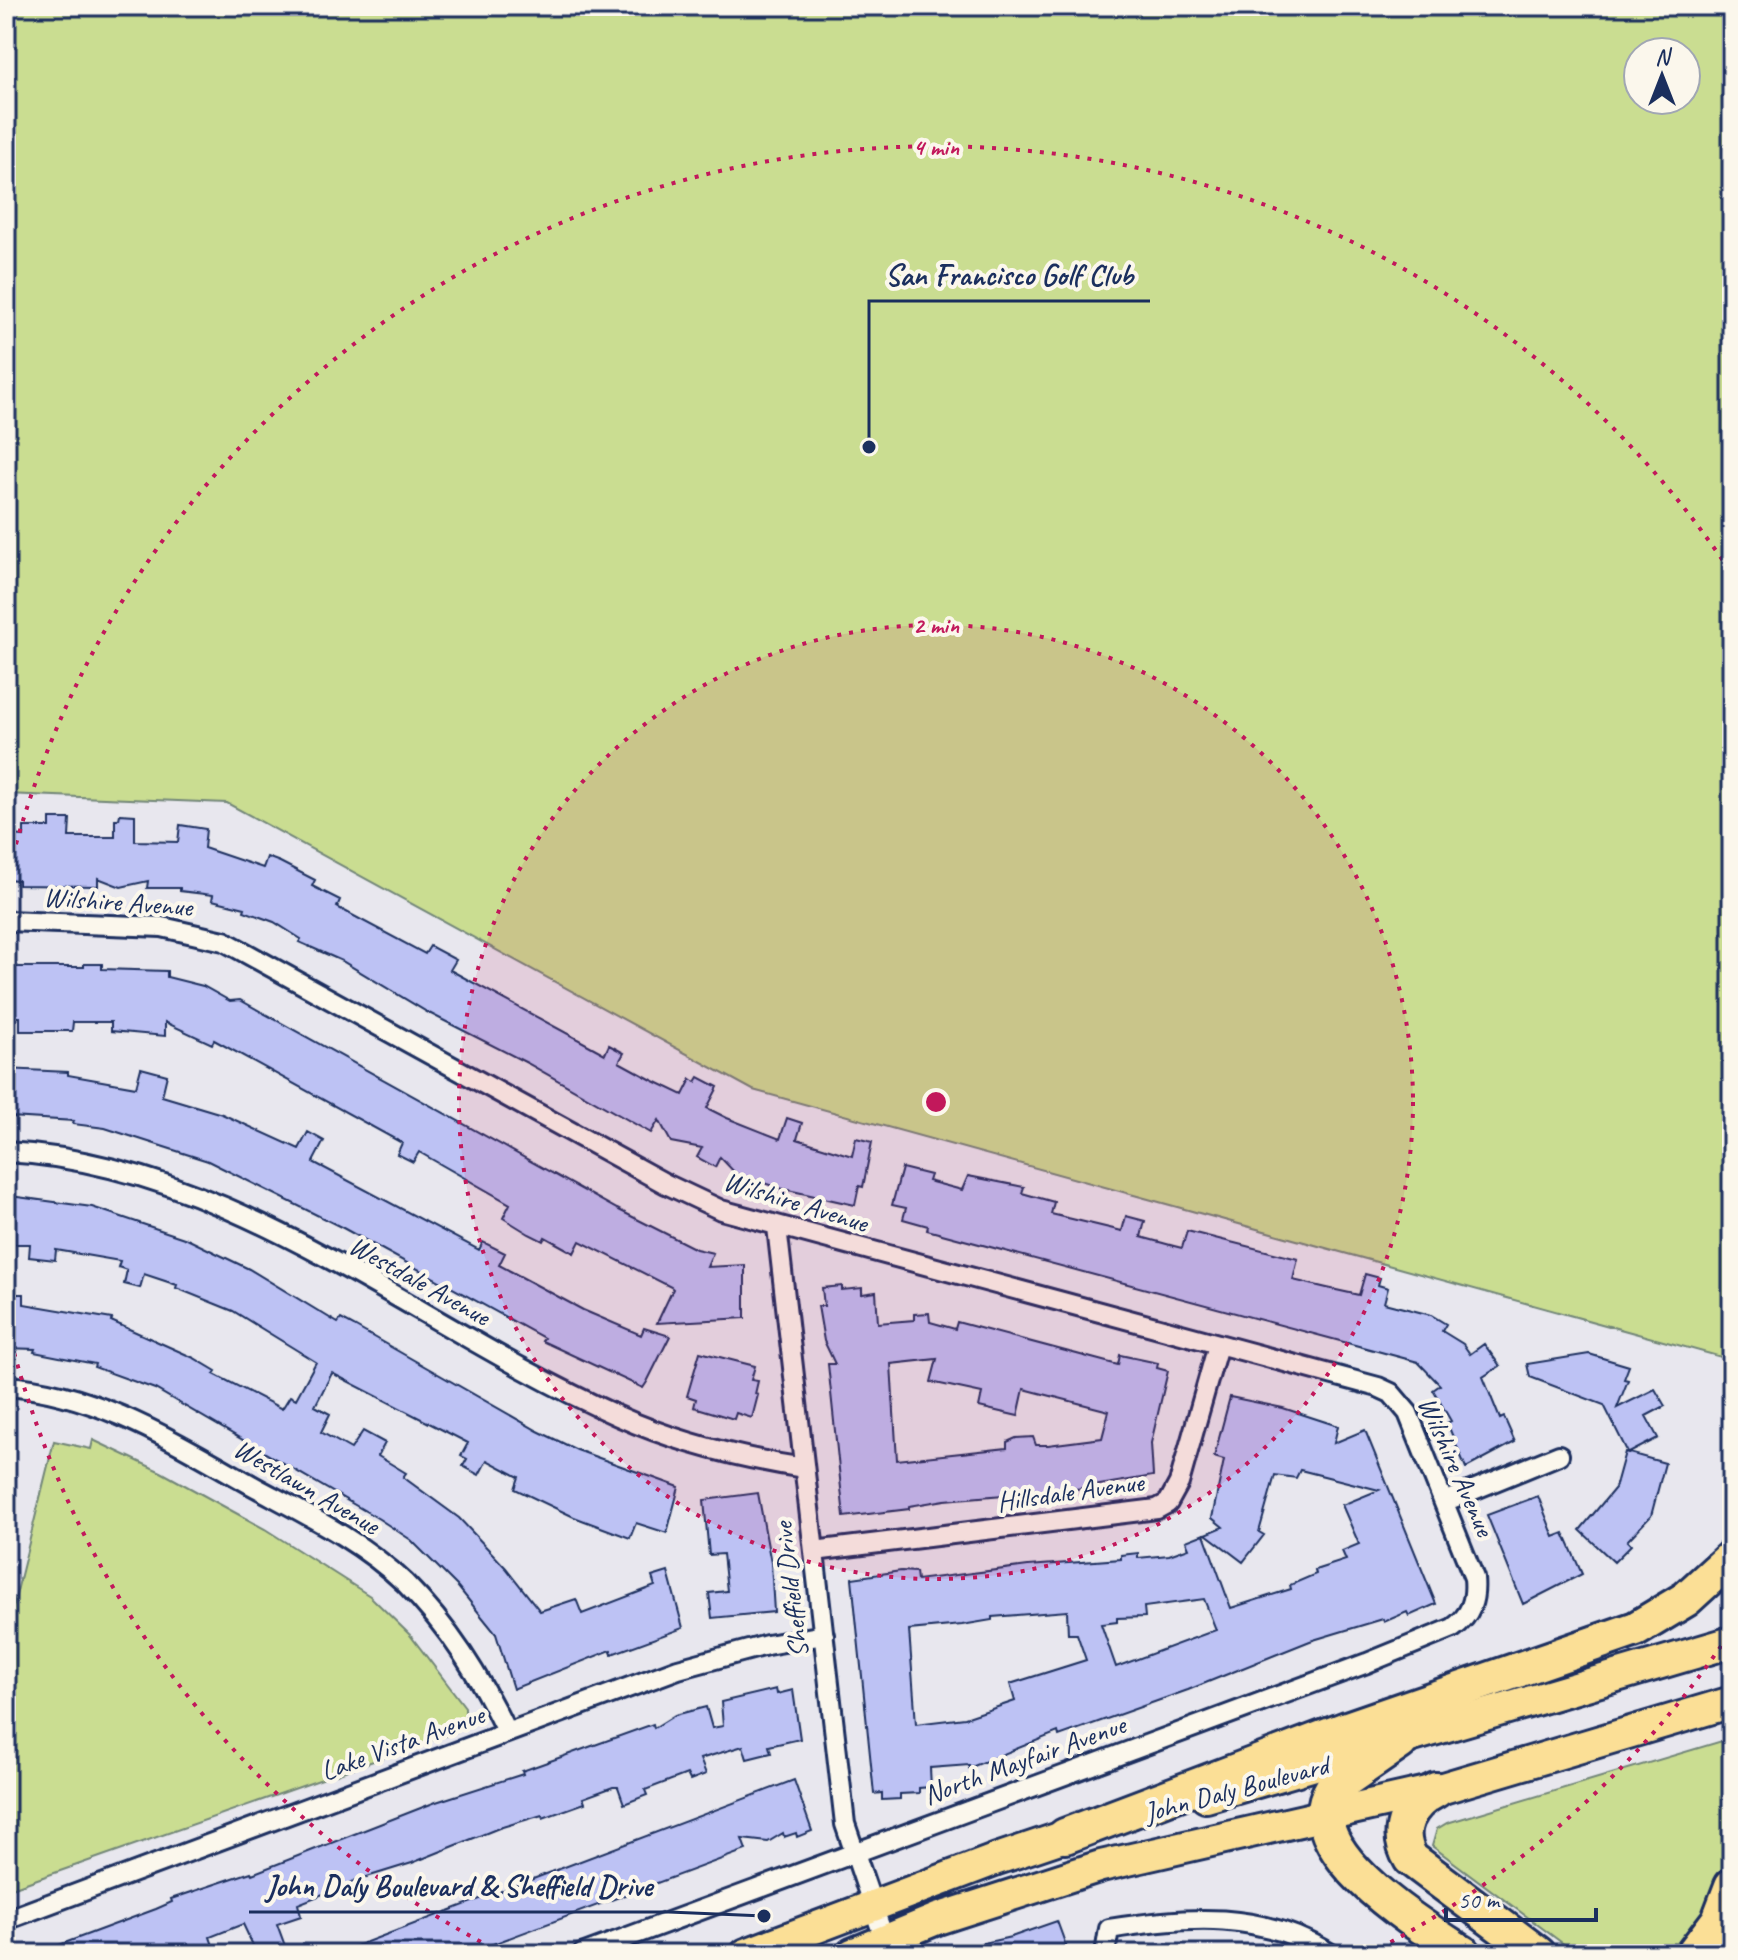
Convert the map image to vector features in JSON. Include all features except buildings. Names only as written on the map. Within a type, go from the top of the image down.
[{"type":"highway","points":[[1065,1836],[1347,1729],[1636,1629],[1686,1599],[1732,1557]]},
{"type":"highway","points":[[1400,1742],[1336,1784],[1328,1794],[1326,1814],[1335,1840],[1363,1881],[1399,1911],[1464,1954]]},
{"type":"highway","points":[[1436,1790],[1414,1807],[1405,1822],[1404,1845],[1411,1859],[1538,1954]]},
{"type":"highway","points":[[1693,1954],[1719,1920],[1732,1886]]},
{"type":"highway","points":[[1729,1954],[1732,1936]]},
{"type":"main road","name":"John Daly Boulevard","points":[[746,1954],[1065,1836],[1400,1742],[1732,1642]]},
{"type":"main road","name":"John Daly Boulevard","points":[[852,1954],[891,1950],[937,1919],[1101,1866],[1436,1790],[1732,1702]]},
{"type":"street","name":"Wilshire Avenue","points":[[6,921],[162,927],[224,941],[666,1184],[721,1210],[1391,1393],[1408,1413],[1470,1565],[1474,1602]]},
{"type":"street","name":"Westdale Avenue","points":[[6,1152],[94,1164],[189,1192],[258,1222],[551,1383],[621,1418],[696,1445],[804,1468]]},
{"type":"street","name":"Sheffield Drive","points":[[777,1227],[845,1824],[891,1950]]},
{"type":"street","name":"Hillsdale Avenue","points":[[814,1551],[1157,1509],[1168,1503],[1179,1483],[1218,1345]]},
{"type":"street","name":"Westlawn Avenue","points":[[6,1386],[64,1395],[148,1428],[338,1532],[373,1556],[402,1581],[452,1636],[471,1664],[507,1733]]},
{"type":"street","points":[[1444,1502],[1559,1455]]},
{"type":"street","name":"North Mayfair Avenue","points":[[582,1954],[1411,1646],[1461,1622],[1474,1602]]},
{"type":"street","name":"Lake Vista Avenue","points":[[6,1920],[678,1669],[767,1645],[824,1635]]},
{"type":"street","points":[[1105,1954],[1109,1929],[1183,1919],[1247,1922],[1301,1946],[1331,1954]]},
{"type":"shaded area","points":[[6,1410],[14,1411],[15,1424],[6,1499]]},
{"type":"green space","points":[[6,6],[1732,6],[1732,1360],[753,1090],[227,803],[6,794]]},
{"type":"green space","points":[[93,1440],[161,1472],[265,1529],[370,1596],[410,1635],[465,1707],[465,1715],[456,1732],[6,1890],[6,1636],[54,1441],[91,1449]]},
{"type":"green space","points":[[1732,1738],[1732,1863],[1721,1904],[1686,1954],[1577,1954],[1432,1846],[1437,1829],[1447,1823]]},
{"type":"place","name":"San Francisco Golf Club","points":[[869,447]]},
{"type":"place","name":"John Daly Boulevard & Sheffield Drive","points":[[764,1916]]}]
